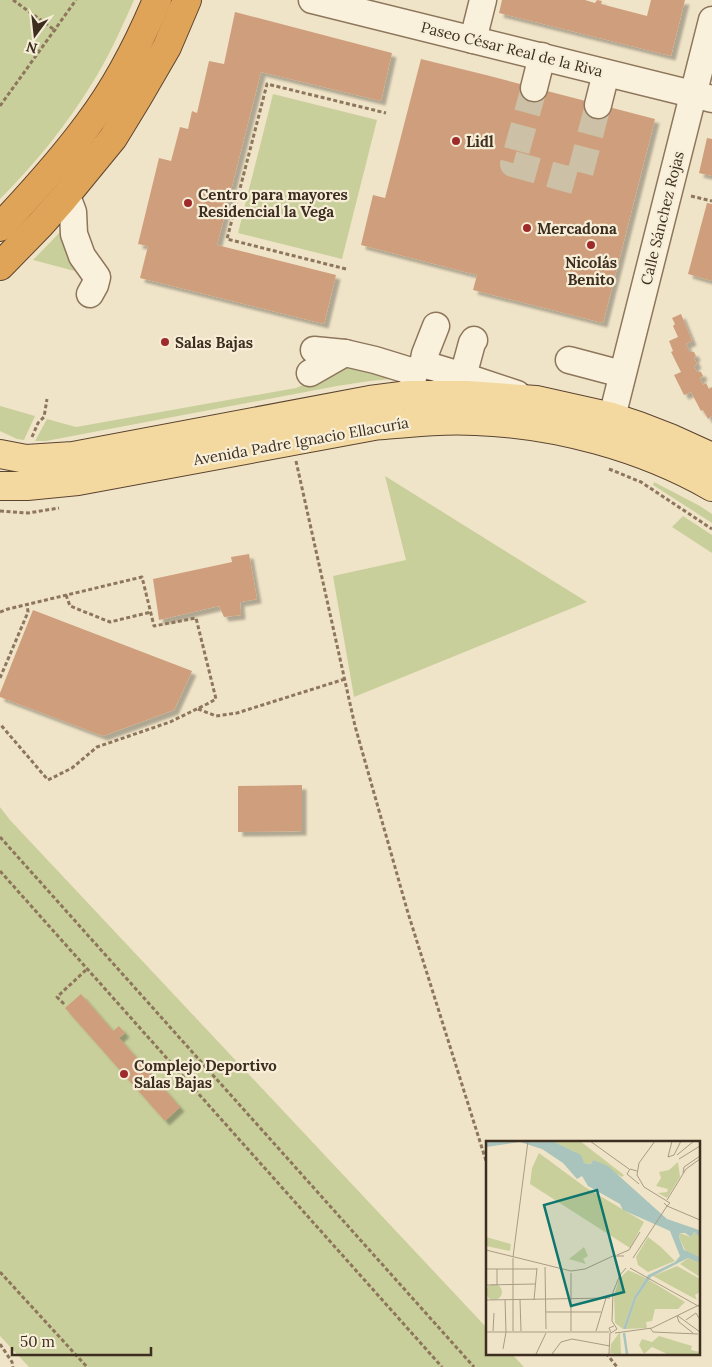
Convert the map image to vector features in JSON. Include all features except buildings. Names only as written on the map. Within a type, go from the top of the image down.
[{"type":"highway","points":[[0,227],[54,168],[90,122],[116,82],[143,34],[157,0]]},
{"type":"highway","points":[[0,266],[63,199],[113,138],[167,46],[187,0]]},
{"type":"main road","name":"Avenida Padre Ignacio Ellacuría","points":[[0,454],[26,460],[73,456],[370,400],[415,377],[475,395],[536,400],[612,417],[670,438],[712,457]]},
{"type":"main road","name":"Avenida Padre Ignacio Ellacuría","points":[[0,486],[27,486],[78,481],[374,426],[462,420],[502,422],[565,432],[605,442],[660,462],[712,486]]},
{"type":"street","name":"Paseo César Real de la Riva","points":[[312,0],[703,97]]},
{"type":"street","points":[[473,40],[483,0]]},
{"type":"street","name":"Calle Sánchez Rojas","points":[[612,417],[622,374],[703,97],[712,20]]},
{"type":"street","points":[[534,88],[542,56]]},
{"type":"street","points":[[598,105],[606,73]]},
{"type":"street","points":[[63,199],[70,204],[73,212],[74,234],[82,256],[97,277],[96,285],[90,294]]},
{"type":"street","points":[[312,361],[345,353],[376,360],[415,377],[436,326]]},
{"type":"street","points":[[463,376],[474,340]]},
{"type":"street","points":[[569,360],[622,374]]},
{"type":"street","name":"Avenida Padre Ignacio Ellacuría","points":[[415,377],[463,376],[536,400]]},
{"type":"path","points":[[13,0],[56,30]]},
{"type":"path","points":[[0,106],[76,0]]},
{"type":"path","points":[[346,269],[227,239],[267,84],[386,113]]},
{"type":"path","points":[[689,195],[712,201]]},
{"type":"path","points":[[32,439],[38,423],[44,417],[47,399]]},
{"type":"path","points":[[293,441],[296,464],[355,726],[408,913],[486,1161]]},
{"type":"path","points":[[607,469],[641,482],[712,529]]},
{"type":"path","points":[[0,511],[28,513],[65,507]]},
{"type":"path","points":[[0,612],[142,577],[154,626],[196,618],[216,698],[170,722],[97,747],[72,768],[48,780],[0,724]]},
{"type":"path","points":[[66,595],[70,606],[110,622],[151,612]]},
{"type":"path","points":[[0,678],[28,612],[27,604]]},
{"type":"path","points":[[198,709],[216,716],[238,713],[345,679]]},
{"type":"path","points":[[0,837],[474,1367]]},
{"type":"path","points":[[0,871],[442,1367]]},
{"type":"path","points":[[64,1004],[57,997],[87,969]]},
{"type":"path","points":[[0,1272],[87,1367]]},
{"type":"path","points":[[0,1344],[12,1362],[13,1367]]},
{"type":"path","points":[[607,1354],[617,1367]]},
{"type":"green space","points":[[0,0],[134,0],[109,54],[71,115],[49,145],[0,199]]},
{"type":"green space","points":[[273,94],[377,120],[342,259],[238,233]]},
{"type":"green space","points":[[66,226],[86,274],[33,260]]},
{"type":"green space","points":[[349,361],[402,378],[337,386],[46,441],[35,441],[47,419],[76,427],[296,388]]},
{"type":"green space","points":[[0,406],[35,416],[24,440],[17,439],[0,431]]},
{"type":"green space","points":[[385,476],[587,602],[354,697],[333,576],[406,560]]},
{"type":"green space","points":[[654,482],[712,514],[712,523],[653,485]]},
{"type":"green space","points":[[683,516],[712,535],[712,553],[672,527]]},
{"type":"green space","name":"Complejo Deportivo Salas Bajas","points":[[0,807],[10,820],[486,1327],[486,1354],[512,1354],[524,1367],[29,1367],[0,1336]]},
{"type":"tunnel","points":[[534,88],[513,164],[578,182],[598,105]]},
{"type":"place","name":"Lidl","points":[[456,141]]},
{"type":"place","name":"Centro para mayores Residencial la Vega","points":[[188,203]]},
{"type":"place","name":"Mercadona","points":[[527,228]]},
{"type":"place","name":"Nicolás Benito","points":[[591,245]]},
{"type":"place","name":"Salas Bajas","points":[[165,342]]},
{"type":"place","name":"Complejo Deportivo Salas Bajas","points":[[124,1074]]}]
